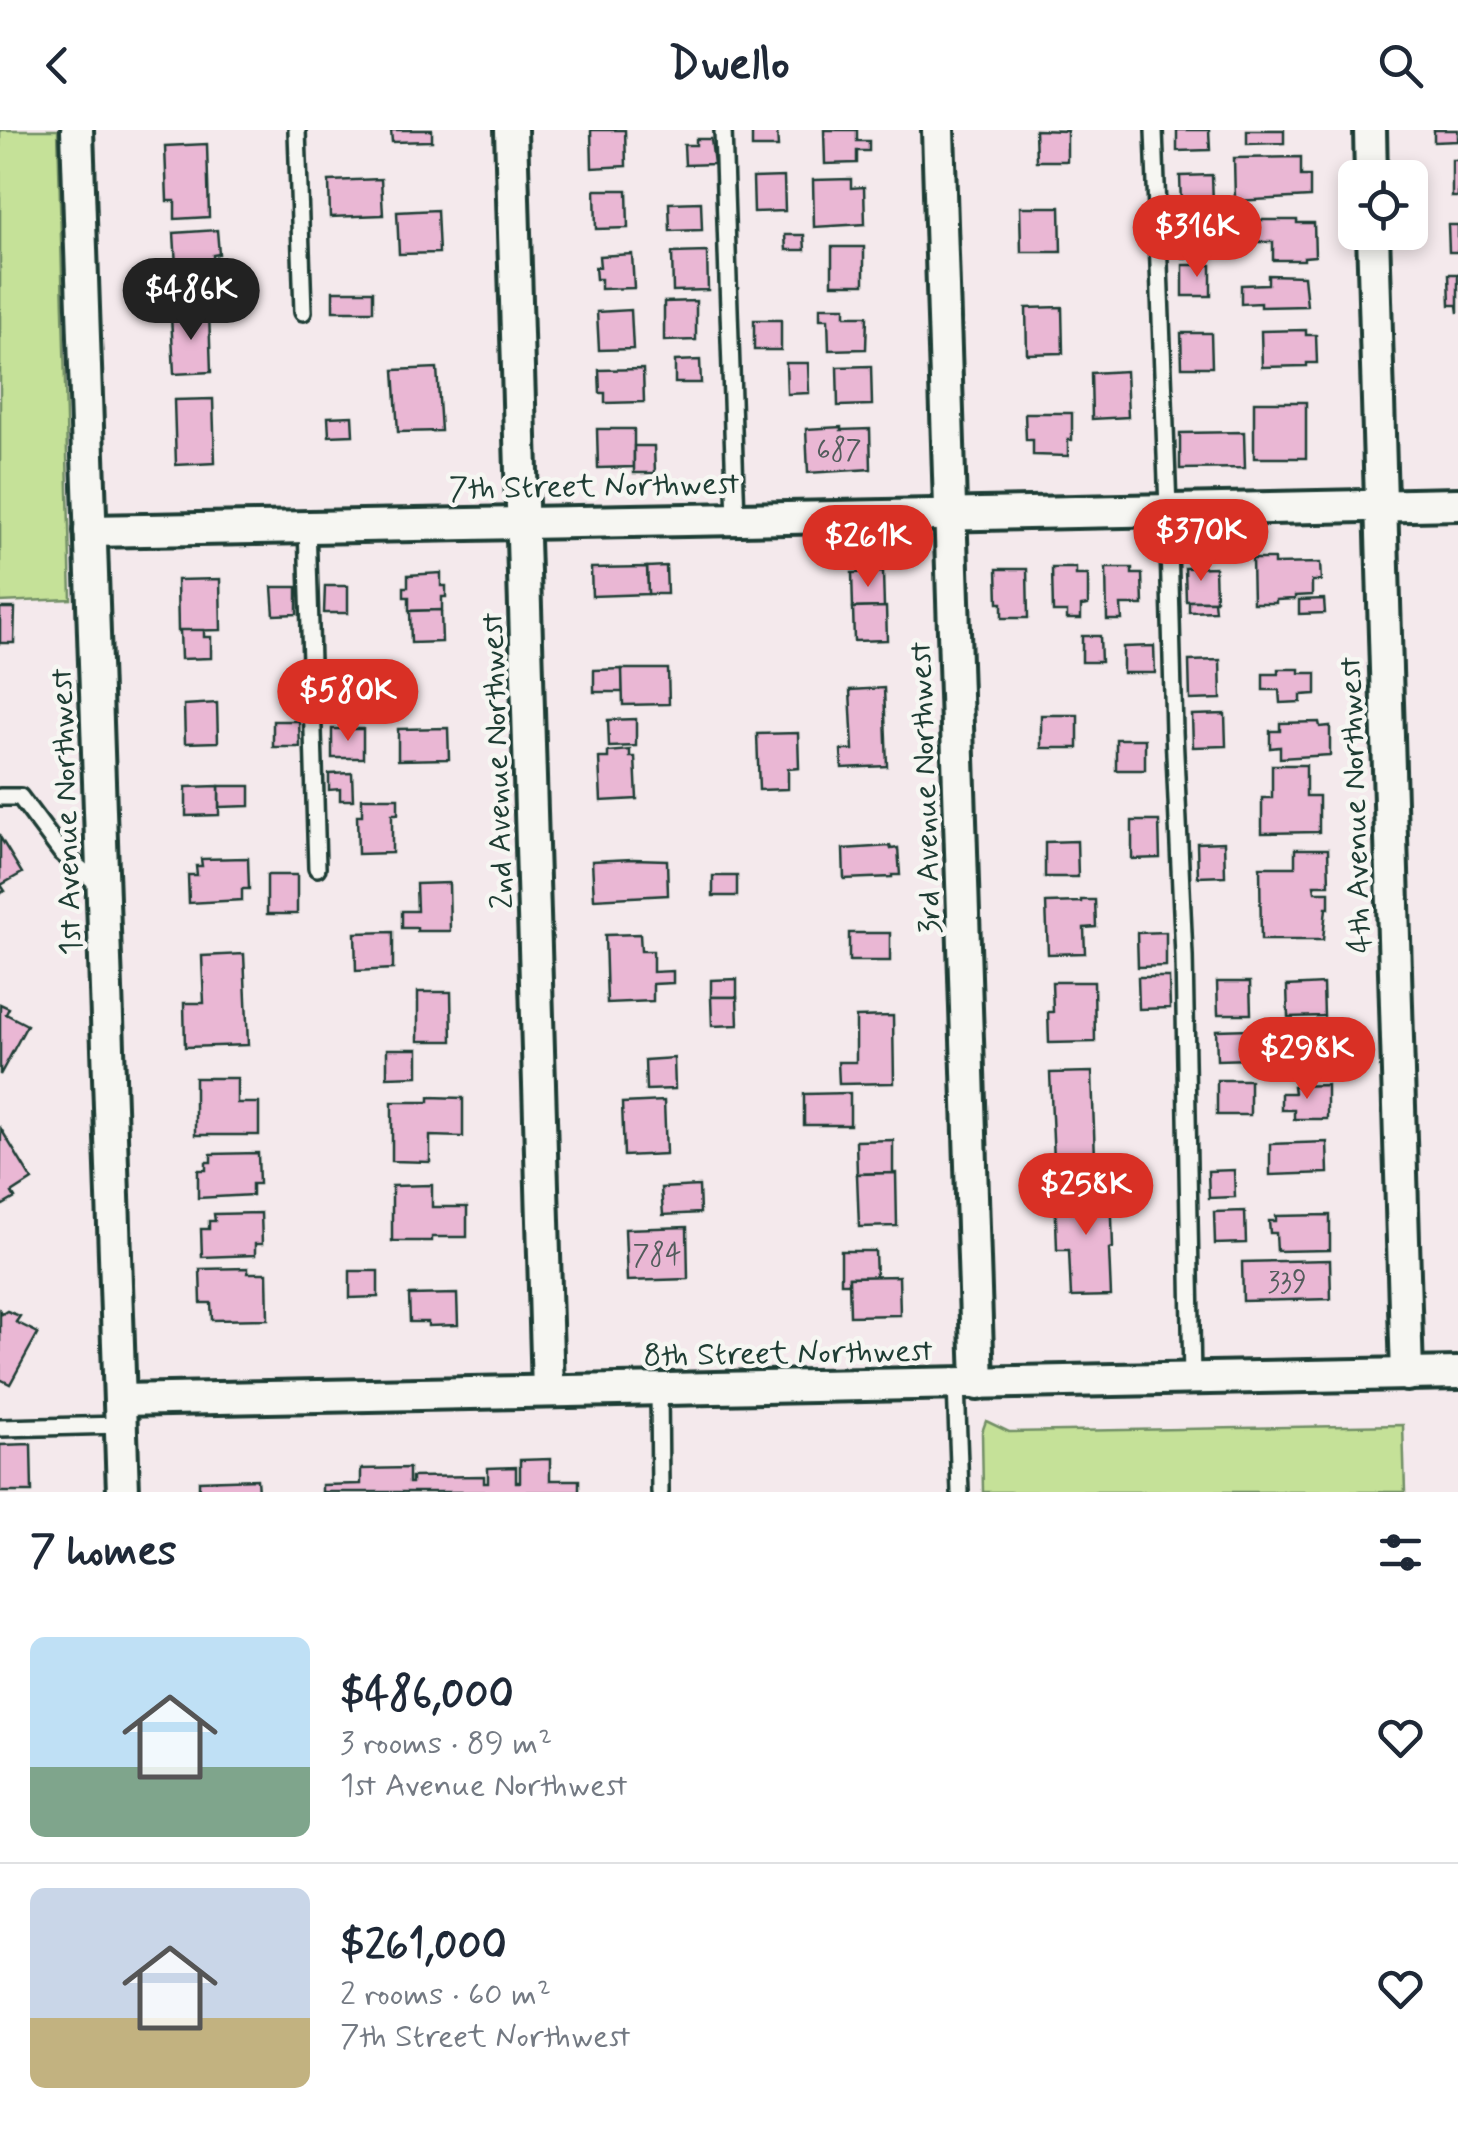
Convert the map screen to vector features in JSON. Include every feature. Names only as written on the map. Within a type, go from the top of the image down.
[{"type":"street","name":"1st Avenue Northwest","points":[[76,130],[123,1492]]},
{"type":"street","name":"2nd Avenue Northwest","points":[[512,130],[548,1391]]},
{"type":"street","name":"3rd Avenue Northwest","points":[[938,130],[950,514],[967,1384]]},
{"type":"street","points":[[1370,130],[1371,160]]},
{"type":"street","name":"4th Avenue Northwest","points":[[1373,250],[1407,1375]]},
{"type":"street","name":"7th Street Northwest","points":[[90,531],[1458,504]]},
{"type":"street","name":"8th Street Northwest","points":[[120,1412],[548,1391],[1458,1372]]},
{"type":"lane","points":[[297,130],[303,312]]},
{"type":"lane","points":[[724,130],[736,519]]},
{"type":"lane","points":[[1154,130],[1184,956],[1192,1379]]},
{"type":"lane","points":[[307,525],[317,868]]},
{"type":"lane","points":[[0,797],[20,797],[61,852],[103,888]]},
{"type":"lane","points":[[960,1492],[967,1384]]},
{"type":"lane","points":[[659,1389],[660,1492]]},
{"type":"lane","points":[[0,1428],[120,1412]]},
{"type":"green space","points":[[0,130],[58,130],[71,599],[0,602]]},
{"type":"green space","points":[[986,1421],[1009,1432],[1403,1425],[1405,1492],[983,1492],[982,1432]]},
{"type":"building","points":[[391,130],[432,130],[432,141],[392,142]]},
{"type":"building","points":[[591,130],[625,130],[626,166],[592,168]]},
{"type":"building","points":[[752,130],[777,130],[778,147],[752,147]]},
{"type":"building","points":[[824,130],[857,130],[857,141],[869,141],[869,151],[857,151],[857,163],[825,164]]},
{"type":"building","points":[[1035,130],[1067,131],[1067,161],[1036,161]]},
{"type":"building","points":[[1177,130],[1209,130],[1210,150],[1177,151]]},
{"type":"building","points":[[1247,130],[1284,130],[1284,143],[1247,144]]},
{"type":"building","points":[[1434,130],[1458,130],[1458,141],[1434,142]]},
{"type":"building","points":[[696,139],[711,139],[714,164],[685,165],[684,145],[696,145]]},
{"type":"building","points":[[207,144],[209,217],[175,219],[175,201],[167,201],[165,146]]},
{"type":"building","points":[[1301,157],[1301,176],[1310,176],[1310,197],[1235,201],[1234,158]]},
{"type":"building","points":[[1452,160],[1458,160],[1458,197],[1452,197]]},
{"type":"building","points":[[1212,175],[1213,204],[1181,204],[1180,176]]},
{"type":"building","points":[[784,177],[785,211],[754,212],[753,178]]},
{"type":"building","points":[[381,179],[383,215],[330,217],[329,181]]},
{"type":"building","points":[[851,179],[851,188],[864,187],[865,224],[814,227],[813,180]]},
{"type":"building","points":[[595,190],[627,190],[628,228],[596,229]]},
{"type":"building","points":[[701,202],[702,230],[670,231],[669,203]]},
{"type":"building","points":[[1020,207],[1060,207],[1061,252],[1021,252]]},
{"type":"building","points":[[437,210],[439,253],[399,254],[397,212]]},
{"type":"building","points":[[1257,220],[1314,223],[1315,256],[1273,260],[1273,242],[1257,242]]},
{"type":"building","points":[[1448,225],[1458,225],[1458,252],[1449,252]]},
{"type":"building","points":[[1182,226],[1214,226],[1215,257],[1183,258]]},
{"type":"building","points":[[217,230],[219,254],[213,255],[215,296],[172,299],[174,233]]},
{"type":"building","points":[[785,235],[804,235],[805,250],[786,250]]},
{"type":"building","points":[[832,247],[864,247],[864,284],[832,284]]},
{"type":"building","points":[[707,252],[708,290],[673,291],[672,253]]},
{"type":"building","points":[[632,254],[634,288],[601,289],[595,267],[600,267],[599,256]]},
{"type":"building","points":[[1183,265],[1211,265],[1211,296],[1183,296]]},
{"type":"building","points":[[1449,274],[1458,274],[1458,313],[1457,305],[1450,305]]},
{"type":"building","points":[[1268,275],[1304,276],[1307,306],[1241,304],[1241,285],[1268,284]]},
{"type":"building","points":[[333,291],[373,291],[373,311],[333,311]]},
{"type":"building","points":[[696,301],[696,340],[664,341],[664,302]]},
{"type":"building","points":[[820,307],[845,307],[845,316],[867,316],[866,349],[829,350],[828,319],[820,319]]},
{"type":"building","points":[[1062,307],[1063,353],[1027,354],[1026,308]]},
{"type":"building","points":[[631,310],[633,349],[599,350],[597,312]]},
{"type":"building","points":[[209,313],[211,372],[174,374],[171,315]]},
{"type":"building","points":[[754,320],[781,320],[781,350],[754,350]]},
{"type":"building","points":[[1306,330],[1306,335],[1316,335],[1317,363],[1262,367],[1261,331]]},
{"type":"building","points":[[1181,333],[1211,333],[1212,367],[1182,367]]},
{"type":"building","points":[[700,360],[701,383],[675,383],[675,361]]},
{"type":"building","points":[[786,363],[808,363],[809,393],[787,394]]},
{"type":"building","points":[[871,366],[872,405],[838,406],[837,367]]},
{"type":"building","points":[[437,368],[441,431],[398,432],[394,370]]},
{"type":"building","points":[[643,369],[644,402],[605,403],[605,393],[600,393],[599,370]]},
{"type":"building","points":[[1126,371],[1128,417],[1092,419],[1091,373]]},
{"type":"building","points":[[213,399],[215,463],[176,465],[174,400]]},
{"type":"building","points":[[1254,402],[1306,402],[1306,458],[1254,458]]},
{"type":"building","points":[[1025,413],[1072,413],[1068,456],[1033,455],[1033,440],[1026,440]]},
{"type":"building","points":[[352,416],[353,435],[329,436],[328,417]]},
{"type":"building","points":[[597,429],[634,429],[634,467],[598,468]]},
{"type":"building","points":[[806,429],[870,429],[871,469],[808,473]]},
{"type":"building","points":[[1244,432],[1245,468],[1180,469],[1180,433]]},
{"type":"building","points":[[634,446],[654,446],[655,473],[634,473]]},
{"type":"building","points":[[1252,559],[1274,559],[1274,564],[1320,563],[1321,581],[1312,581],[1312,595],[1276,603],[1253,603]]},
{"type":"building","points":[[666,566],[667,594],[648,594],[647,567]]},
{"type":"building","points":[[647,567],[648,594],[592,596],[591,568]]},
{"type":"building","points":[[1215,567],[1216,601],[1186,601],[1185,568]]},
{"type":"building","points":[[1052,568],[1076,568],[1076,575],[1088,575],[1088,605],[1081,606],[1081,619],[1067,619],[1067,612],[1053,612]]},
{"type":"building","points":[[1106,568],[1132,568],[1132,574],[1142,574],[1143,605],[1121,605],[1122,620],[1107,620]]},
{"type":"building","points":[[997,569],[1027,569],[1028,618],[1002,618]]},
{"type":"building","points":[[883,572],[884,607],[853,608],[852,573]]},
{"type":"building","points":[[441,573],[441,586],[446,586],[442,610],[409,611],[409,597],[404,597],[408,575]]},
{"type":"building","points":[[220,579],[221,630],[178,631],[177,580]]},
{"type":"building","points":[[325,586],[348,586],[348,613],[324,613]]},
{"type":"building","points":[[272,587],[297,587],[297,614],[274,615]]},
{"type":"building","points":[[1324,599],[1325,613],[1299,614],[1299,600]]},
{"type":"building","points":[[1189,601],[1214,601],[1215,611],[1189,612]]},
{"type":"building","points":[[886,607],[887,640],[854,641],[853,608]]},
{"type":"building","points":[[0,608],[15,608],[14,643],[0,643]]},
{"type":"building","points":[[441,610],[442,642],[411,643],[410,611]]},
{"type":"building","points":[[180,630],[204,630],[204,637],[211,637],[211,658],[181,659]]},
{"type":"building","points":[[1082,636],[1100,636],[1101,662],[1082,662]]},
{"type":"building","points":[[1154,646],[1155,673],[1123,673],[1123,647]]},
{"type":"building","points":[[1220,660],[1221,699],[1190,700],[1189,661]]},
{"type":"building","points":[[622,669],[623,692],[594,692],[594,670]]},
{"type":"building","points":[[622,669],[668,669],[669,704],[623,705]]},
{"type":"building","points":[[1278,669],[1316,673],[1316,694],[1301,695],[1301,702],[1280,703],[1279,690],[1263,690],[1263,674],[1278,674]]},
{"type":"building","points":[[884,688],[887,766],[842,768],[841,750],[853,750],[850,690]]},
{"type":"building","points":[[217,703],[218,742],[185,743],[184,705]]},
{"type":"building","points":[[1225,714],[1226,746],[1193,747],[1192,715]]},
{"type":"building","points":[[1041,715],[1078,715],[1078,748],[1041,748]]},
{"type":"building","points":[[636,719],[636,746],[609,747],[608,720]]},
{"type":"building","points":[[273,721],[299,721],[300,747],[273,747]]},
{"type":"building","points":[[1319,722],[1320,727],[1330,726],[1330,755],[1280,758],[1280,747],[1270,748],[1270,731],[1280,731],[1280,723]]},
{"type":"building","points":[[448,728],[449,759],[398,760],[398,729]]},
{"type":"building","points":[[332,729],[363,729],[363,758],[332,758]]},
{"type":"building","points":[[798,733],[799,768],[788,769],[788,789],[759,790],[757,734]]},
{"type":"building","points":[[1116,739],[1145,739],[1145,770],[1116,770]]},
{"type":"building","points":[[630,750],[630,757],[635,757],[637,799],[601,801],[599,758],[608,758],[608,752]]},
{"type":"building","points":[[1272,765],[1306,765],[1306,796],[1319,796],[1319,832],[1262,833],[1262,798],[1272,798]]},
{"type":"building","points":[[352,773],[353,800],[340,800],[340,789],[329,790],[329,774]]},
{"type":"building","points":[[219,786],[250,786],[250,806],[219,807]]},
{"type":"building","points":[[219,786],[219,815],[186,816],[186,787]]},
{"type":"building","points":[[362,798],[398,798],[398,814],[392,814],[392,853],[358,854],[357,815],[362,815]]},
{"type":"building","points":[[1132,821],[1159,821],[1160,858],[1132,859]]},
{"type":"building","points":[[0,837],[22,873],[1,885],[5,891],[0,893]]},
{"type":"building","points":[[1077,841],[1078,877],[1045,877],[1045,842]]},
{"type":"building","points":[[1224,842],[1225,876],[1198,877],[1197,843]]},
{"type":"building","points":[[898,848],[900,875],[844,879],[843,849]]},
{"type":"building","points":[[1295,849],[1328,849],[1329,885],[1314,885],[1315,892],[1329,892],[1323,940],[1261,940],[1260,867],[1295,867]]},
{"type":"building","points":[[248,858],[249,889],[242,889],[242,900],[189,903],[188,875],[197,875],[196,866],[202,866],[201,859]]},
{"type":"building","points":[[667,860],[668,895],[594,899],[592,861]]},
{"type":"building","points":[[267,875],[297,875],[297,914],[267,914]]},
{"type":"building","points":[[713,876],[737,876],[737,896],[713,896]]},
{"type":"building","points":[[449,883],[450,931],[402,928],[402,911],[417,911],[416,884]]},
{"type":"building","points":[[1095,900],[1096,927],[1084,928],[1085,953],[1048,954],[1046,903]]},
{"type":"building","points":[[393,932],[393,969],[356,971],[355,933]]},
{"type":"building","points":[[1166,932],[1166,966],[1138,967],[1137,933]]},
{"type":"building","points":[[849,933],[890,933],[890,961],[849,961]]},
{"type":"building","points":[[640,934],[641,951],[653,951],[653,972],[673,971],[673,983],[653,984],[653,1001],[607,1003],[605,935]]},
{"type":"building","points":[[244,954],[248,1045],[185,1047],[184,1003],[204,1003],[202,956]]},
{"type":"building","points":[[1138,977],[1169,977],[1170,1008],[1139,1009]]},
{"type":"building","points":[[737,979],[737,997],[711,997],[711,980]]},
{"type":"building","points":[[1052,982],[1094,982],[1095,1042],[1049,1043]]},
{"type":"building","points":[[1217,982],[1250,982],[1251,1014],[1218,1014]]},
{"type":"building","points":[[1323,984],[1324,1016],[1288,1017],[1287,986]]},
{"type":"building","points":[[418,992],[451,992],[452,1041],[418,1041]]},
{"type":"building","points":[[711,997],[737,997],[738,1025],[712,1026]]},
{"type":"building","points":[[0,1004],[9,1008],[6,1014],[27,1025],[0,1075]]},
{"type":"building","points":[[893,1016],[894,1083],[839,1084],[838,1062],[856,1062],[856,1017]]},
{"type":"building","points":[[1325,1028],[1326,1064],[1272,1065],[1271,1029]]},
{"type":"building","points":[[1251,1029],[1252,1059],[1217,1060],[1216,1030]]},
{"type":"building","points":[[387,1049],[418,1049],[418,1076],[387,1077]]},
{"type":"building","points":[[674,1058],[675,1089],[646,1090],[645,1060]]},
{"type":"building","points":[[1092,1072],[1095,1159],[1054,1160],[1050,1073]]},
{"type":"building","points":[[195,1078],[237,1078],[237,1103],[259,1103],[259,1135],[195,1135]]},
{"type":"building","points":[[1217,1080],[1250,1080],[1250,1115],[1217,1115]]},
{"type":"building","points":[[1327,1085],[1327,1119],[1294,1119],[1294,1110],[1281,1110],[1281,1093],[1294,1093],[1293,1086]]},
{"type":"building","points":[[850,1093],[850,1125],[804,1125],[804,1094]]},
{"type":"building","points":[[429,1097],[463,1098],[463,1137],[430,1136],[430,1162],[392,1161],[392,1102],[429,1102]]},
{"type":"building","points":[[664,1101],[666,1154],[624,1156],[622,1103]]},
{"type":"building","points":[[1,1129],[32,1180],[12,1193],[15,1198],[3,1205],[0,1203]]},
{"type":"building","points":[[893,1140],[893,1173],[857,1174],[856,1141]]},
{"type":"building","points":[[1327,1142],[1328,1173],[1270,1175],[1270,1144]]},
{"type":"building","points":[[258,1153],[259,1184],[252,1184],[252,1195],[198,1198],[198,1170],[206,1170],[211,1154]]},
{"type":"building","points":[[1234,1170],[1235,1197],[1209,1198],[1208,1171]]},
{"type":"building","points":[[896,1173],[897,1226],[859,1227],[857,1174]]},
{"type":"building","points":[[432,1185],[432,1207],[467,1207],[467,1237],[392,1241],[392,1186]]},
{"type":"building","points":[[699,1186],[700,1213],[663,1215],[661,1188]]},
{"type":"building","points":[[1111,1187],[1111,1296],[1071,1297],[1069,1250],[1057,1250],[1055,1189]]},
{"type":"building","points":[[1245,1211],[1246,1243],[1215,1244],[1214,1212]]},
{"type":"building","points":[[261,1213],[262,1244],[255,1244],[255,1255],[202,1257],[201,1229],[209,1229],[209,1221],[215,1221],[214,1214]]},
{"type":"building","points":[[1330,1215],[1330,1250],[1277,1251],[1276,1233],[1270,1233],[1269,1221],[1276,1221],[1276,1216]]},
{"type":"building","points":[[687,1227],[688,1279],[627,1281],[625,1229]]},
{"type":"building","points":[[841,1251],[875,1251],[876,1277],[849,1277],[849,1283],[841,1283]]},
{"type":"building","points":[[1330,1260],[1331,1299],[1243,1301],[1242,1262]]},
{"type":"building","points":[[248,1268],[248,1273],[267,1273],[268,1319],[212,1320],[211,1303],[201,1303],[200,1269]]},
{"type":"building","points":[[350,1271],[378,1271],[378,1297],[350,1298]]},
{"type":"building","points":[[899,1276],[900,1315],[850,1316],[849,1277]]},
{"type":"building","points":[[457,1294],[458,1325],[410,1322],[409,1295]]},
{"type":"building","points":[[0,1311],[20,1316],[16,1322],[38,1333],[10,1384],[0,1379]]},
{"type":"building","points":[[31,1444],[32,1492],[0,1492],[0,1445]]},
{"type":"building","points":[[550,1459],[550,1480],[579,1480],[579,1492],[322,1492],[322,1485],[361,1484],[361,1469],[409,1468],[409,1483],[412,1477],[484,1476],[484,1483],[488,1483],[488,1468],[516,1467],[516,1482],[520,1482],[520,1460]]},
{"type":"building","points":[[257,1479],[258,1492],[199,1492],[199,1481]]}]
